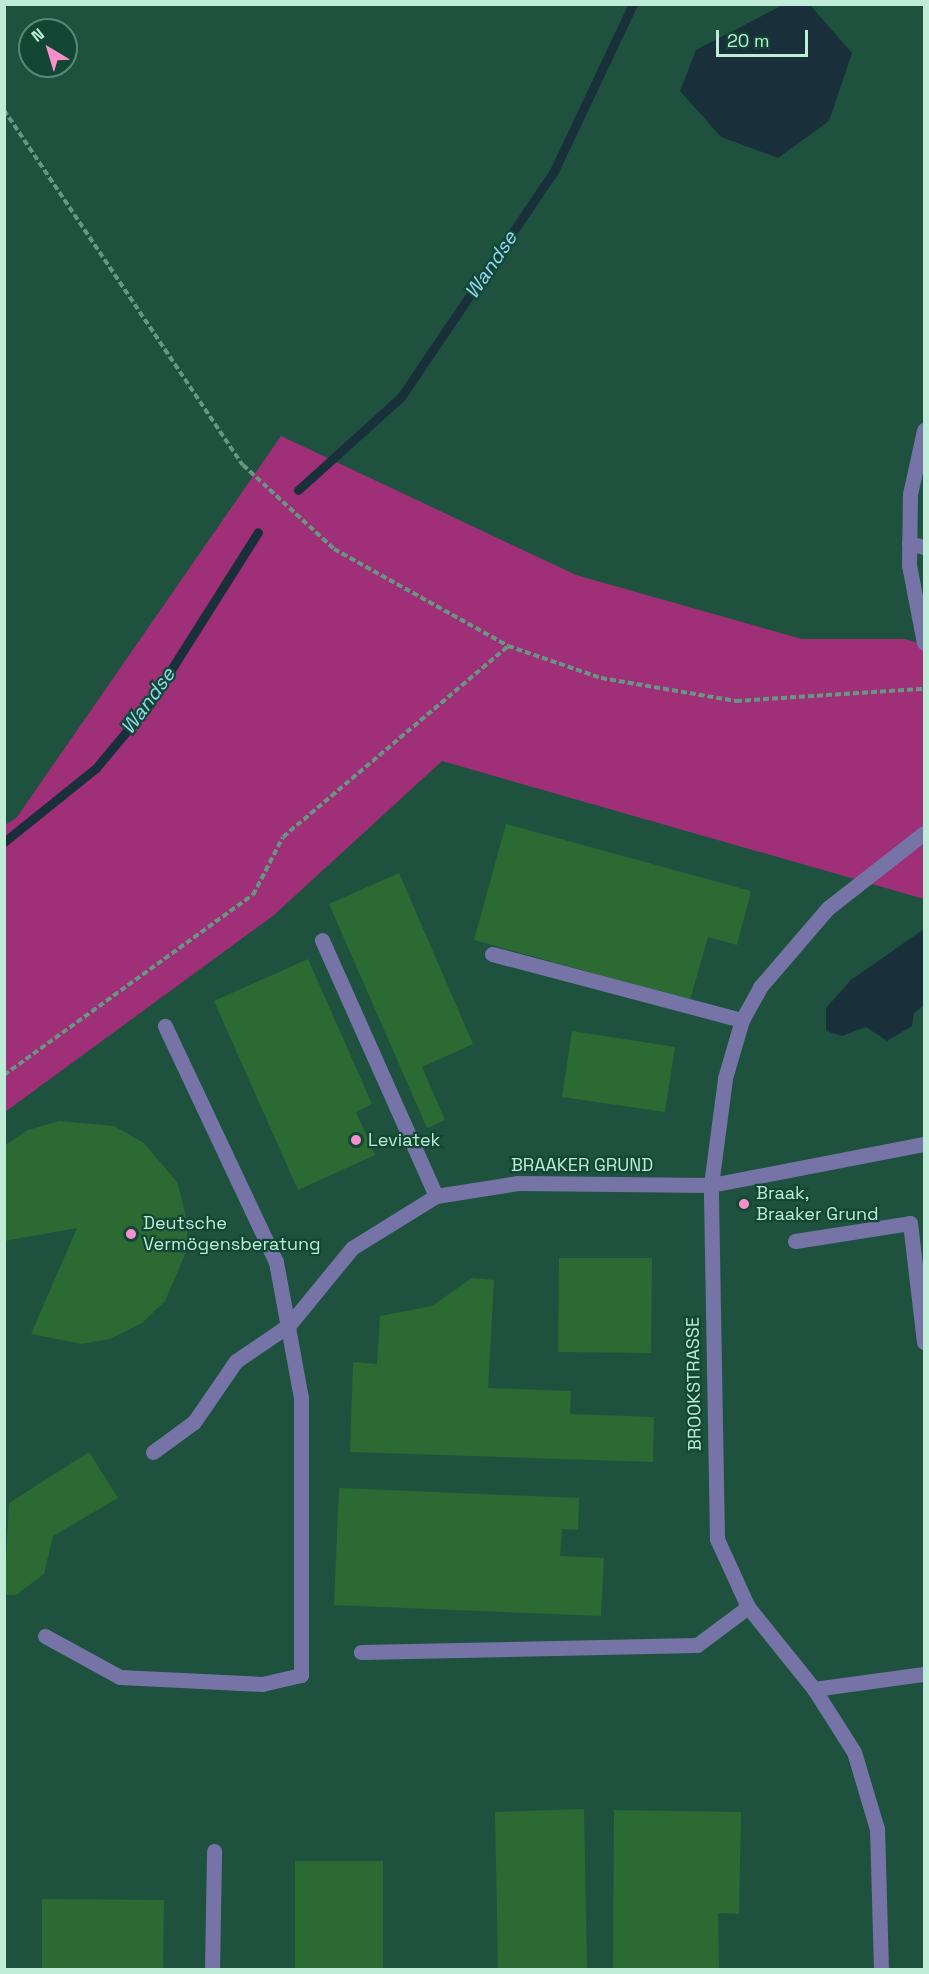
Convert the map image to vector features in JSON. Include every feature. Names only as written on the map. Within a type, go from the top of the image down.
[{"type":"street","points":[[924,430],[910,494],[917,545],[924,643]]},
{"type":"street","name":"BROOKSTRASSE","points":[[881,1970],[881,1868],[870,1797],[854,1752],[814,1689],[748,1607],[717,1539],[711,1185],[725,1078],[742,1020],[791,946],[828,908],[924,833]]},
{"type":"street","points":[[322,940],[436,1196]]},
{"type":"street","points":[[492,954],[742,1020]]},
{"type":"street","points":[[45,1636],[120,1677],[262,1684],[301,1676],[301,1398],[276,1262],[165,1026]]},
{"type":"street","name":"BRAAKER GRUND","points":[[153,1452],[194,1422],[236,1361],[289,1325],[352,1248],[436,1196],[518,1183],[711,1185],[924,1144]]},
{"type":"street","points":[[795,1241],[910,1223],[924,1342]]},
{"type":"street","points":[[361,1652],[697,1644],[748,1607]]},
{"type":"street","points":[[814,1689],[924,1674]]},
{"type":"street","points":[[212,1970],[214,1851]]},
{"type":"path","points":[[4,110],[243,465],[333,549],[508,646],[602,678],[736,701],[924,689]]},
{"type":"path","points":[[4,1075],[253,895],[283,837],[508,646]]},
{"type":"shaded area","points":[[281,436],[576,575],[802,639],[905,639],[924,645],[924,899],[442,761],[274,915],[5,1112],[5,825],[17,817]]},
{"type":"water","points":[[783,5],[810,5],[852,53],[829,121],[778,158],[721,137],[680,91],[696,50]]},
{"type":"water","points":[[924,929],[924,1005],[914,1013],[912,1026],[887,1041],[866,1027],[842,1036],[826,1031],[826,1008],[851,980]]},
{"type":"building","points":[[506,824],[751,891],[737,945],[708,937],[690,1000],[474,940]]},
{"type":"building","points":[[399,873],[473,1044],[422,1067],[445,1120],[427,1128],[329,904]]},
{"type":"building","points":[[308,959],[372,1104],[356,1112],[375,1155],[298,1190],[214,1001]]},
{"type":"building","points":[[572,1031],[675,1047],[665,1112],[562,1097]]},
{"type":"building","name":"Deutsche Vermögensberatung","points":[[59,1121],[114,1126],[144,1143],[177,1182],[187,1220],[187,1250],[165,1301],[142,1323],[110,1339],[82,1344],[31,1334],[77,1228],[4,1241],[4,1146],[28,1130]]},
{"type":"building","points":[[559,1258],[652,1258],[651,1353],[558,1352]]},
{"type":"building","points":[[472,1278],[494,1280],[488,1388],[571,1391],[570,1414],[654,1417],[653,1462],[350,1452],[353,1362],[377,1364],[380,1316],[432,1306]]},
{"type":"building","points":[[89,1452],[118,1498],[53,1536],[44,1574],[16,1595],[4,1595],[9,1503]]},
{"type":"building","points":[[339,1488],[579,1498],[578,1530],[562,1529],[560,1556],[604,1558],[601,1616],[334,1605]]},
{"type":"building","points":[[584,1809],[587,1970],[498,1970],[495,1812]]},
{"type":"building","points":[[614,1810],[741,1812],[739,1914],[718,1913],[719,1970],[613,1970]]},
{"type":"building","points":[[295,1861],[383,1861],[383,1970],[295,1970]]},
{"type":"building","points":[[42,1899],[164,1900],[163,1970],[42,1970]]},
{"type":"waterway","name":"Wandse","points":[[298,490],[401,397],[554,171],[633,4]]},
{"type":"waterway","name":"Wandse","points":[[4,842],[96,768],[150,703],[258,532]]},
{"type":"place","name":"Leviatek","points":[[356,1140]]},
{"type":"place","name":"Braak, Braaker Grund","points":[[744,1204]]},
{"type":"place","name":"Deutsche Vermögensberatung","points":[[131,1234]]}]
